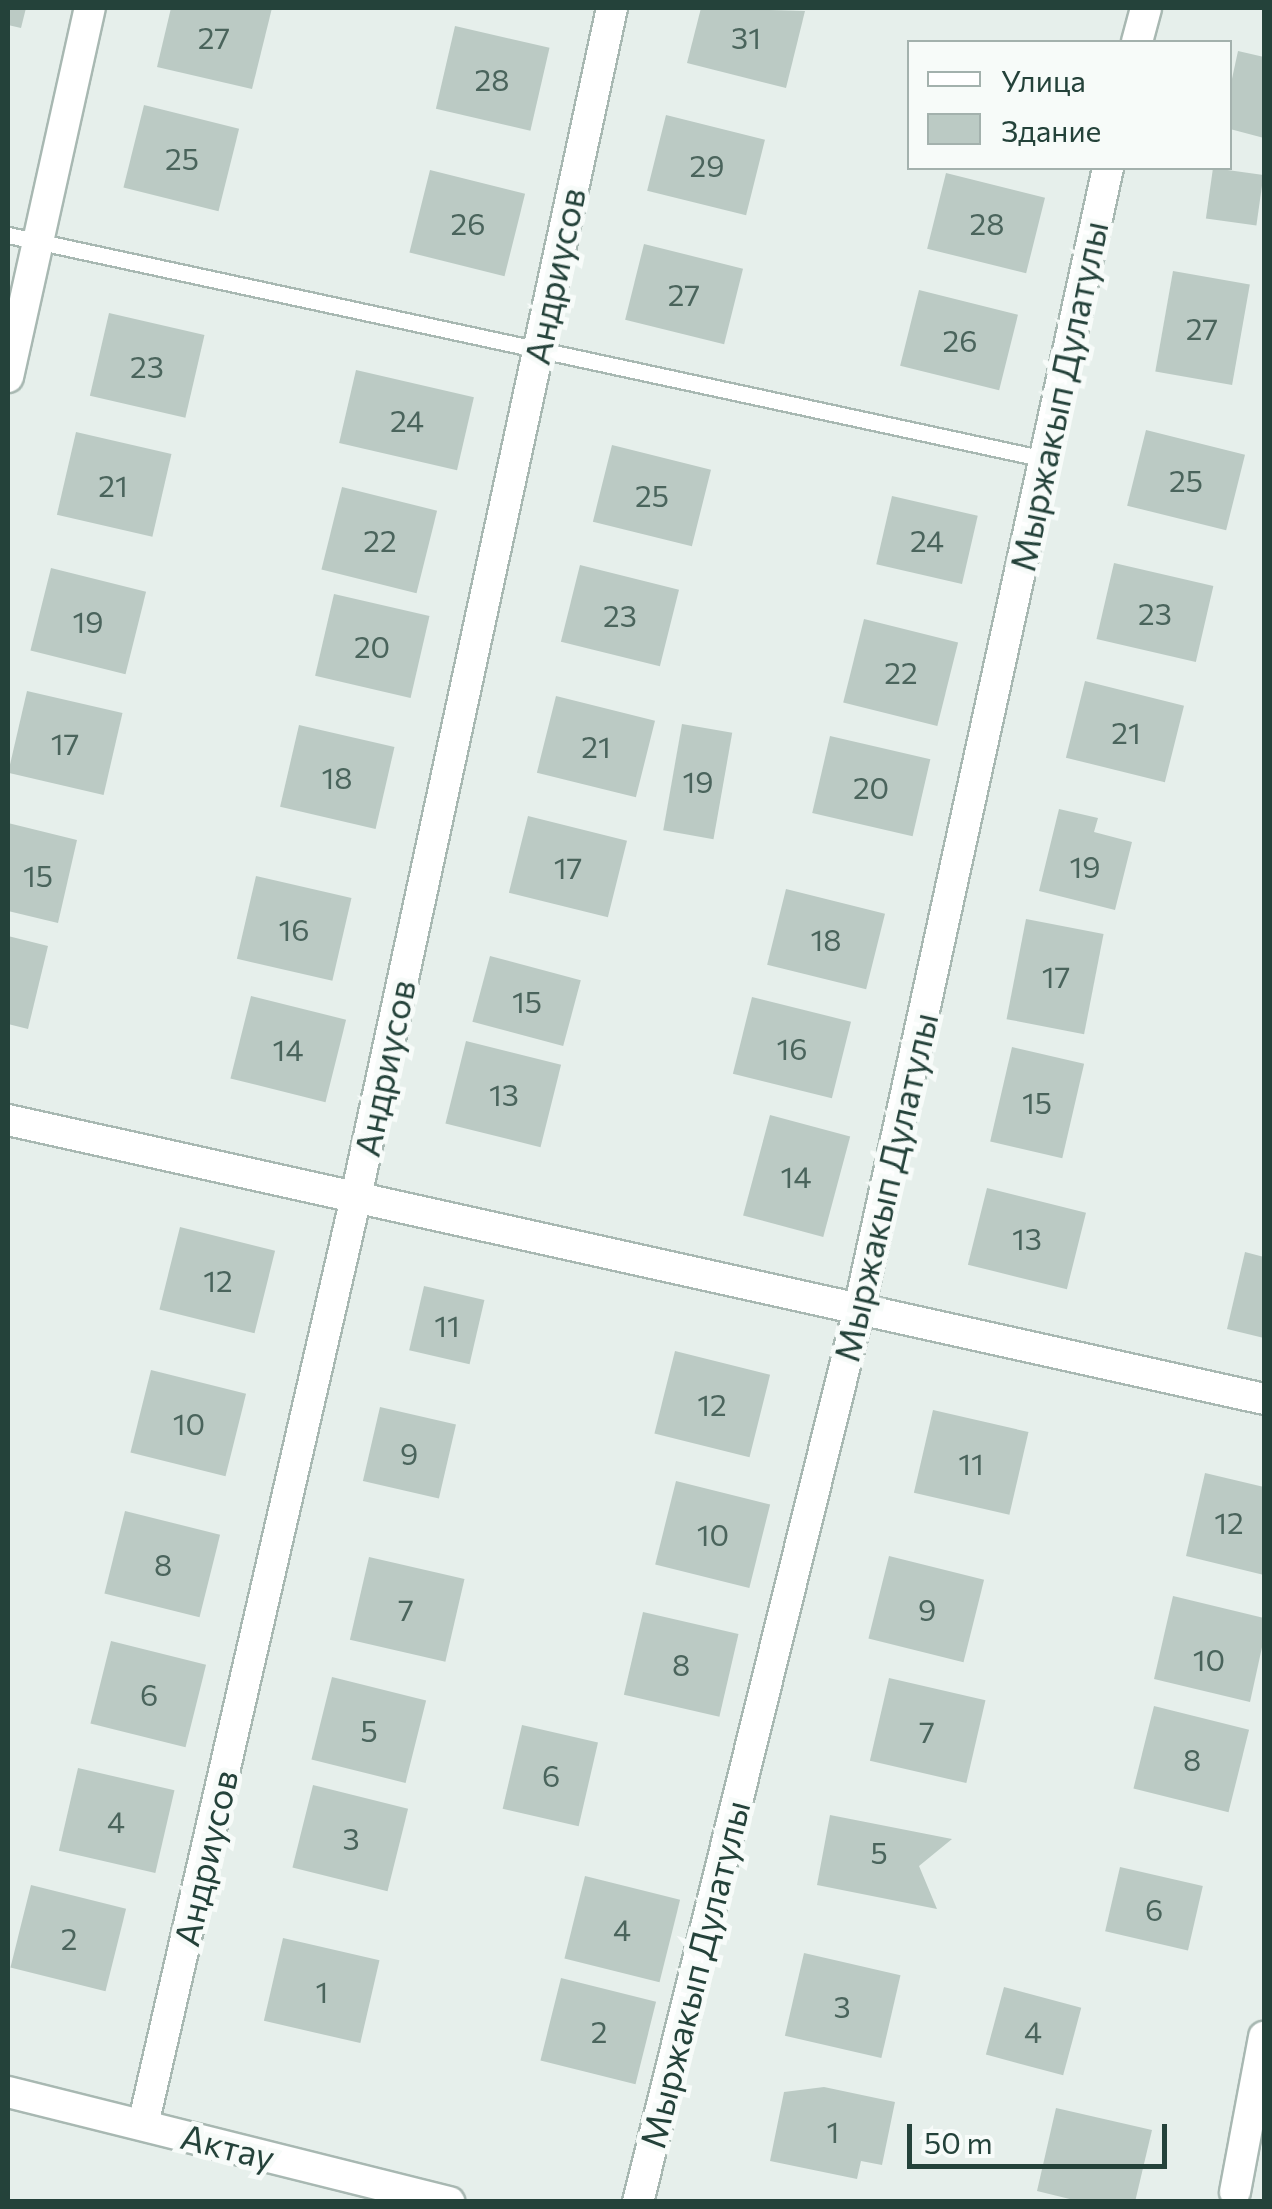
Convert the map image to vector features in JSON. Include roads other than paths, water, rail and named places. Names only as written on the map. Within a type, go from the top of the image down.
[{"type":"street","points":[[8,377],[90,8]]},
{"type":"street","name":"Андриусов","points":[[143,2125],[356,1197],[612,8]]},
{"type":"street","points":[[1138,40],[1146,8]]},
{"type":"street","name":"Мыржакып Дулатулы","points":[[638,2202],[859,1309],[1108,170]]},
{"type":"street","points":[[8,1120],[1264,1399]]},
{"type":"street","points":[[1232,2197],[1264,2037]]},
{"type":"street","name":"Актау","points":[[8,2092],[448,2202]]},
{"type":"street","points":[[1232,2197],[1264,2158]]},
{"type":"lane","points":[[8,234],[1044,459]]}]
